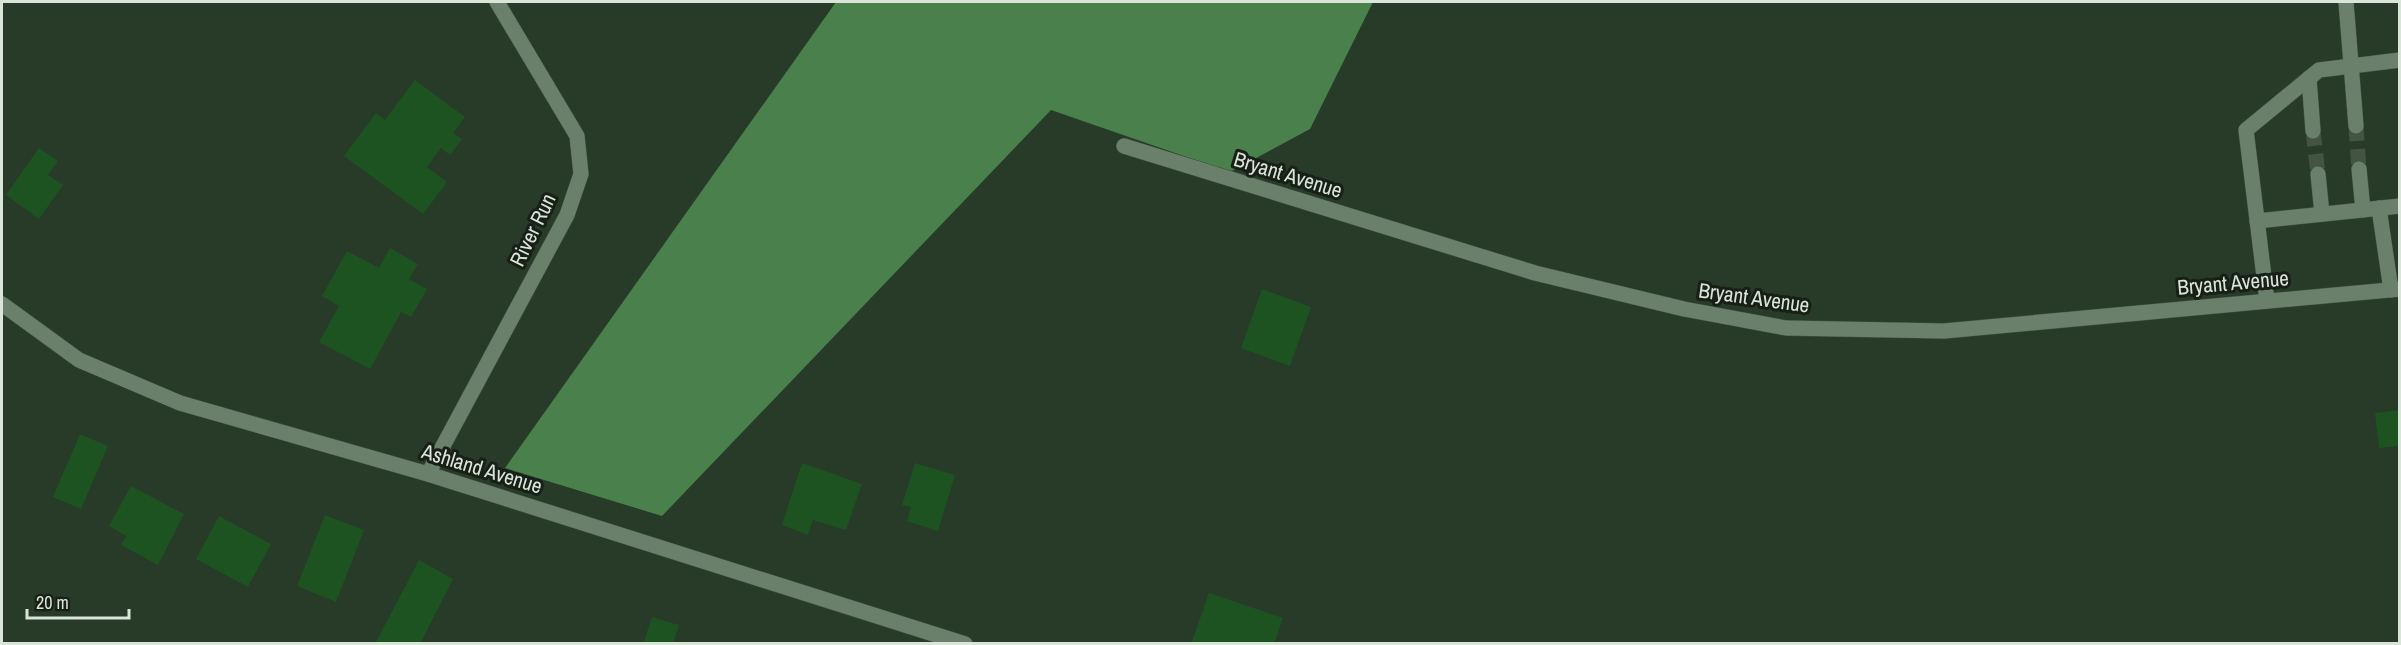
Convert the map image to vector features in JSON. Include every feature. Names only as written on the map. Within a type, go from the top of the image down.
[{"type":"street","name":"River Run","points":[[428,474],[567,216],[580,174],[577,136],[497,2]]},
{"type":"street","points":[[2346,2],[2356,126]]},
{"type":"street","points":[[2267,301],[2246,130],[2319,70],[2400,60]]},
{"type":"street","points":[[2309,78],[2313,131]]},
{"type":"street","name":"Bryant Avenue","points":[[1124,146],[1535,273],[1684,309],[1786,328],[1944,331],[2395,289]]},
{"type":"street","points":[[2359,169],[2363,210]]},
{"type":"street","points":[[2318,174],[2322,214]]},
{"type":"street","points":[[2257,221],[2400,206]]},
{"type":"street","points":[[2379,208],[2395,289]]},
{"type":"street","name":"Ashland Avenue","points":[[2,304],[79,360],[180,403],[428,474],[965,644]]},
{"type":"green space","points":[[836,2],[1373,2],[1310,129],[1230,172],[1051,110],[662,516],[505,468]]},
{"type":"building","points":[[415,80],[465,117],[453,133],[462,139],[450,155],[441,148],[427,167],[447,182],[423,214],[344,156],[376,113],[385,120]]},
{"type":"building","points":[[39,148],[58,161],[48,175],[63,185],[39,219],[6,195]]},
{"type":"building","points":[[390,248],[418,264],[409,279],[427,289],[411,317],[401,312],[370,369],[319,342],[339,306],[322,296],[347,251],[379,268]]},
{"type":"building","points":[[1262,289],[1311,307],[1290,366],[1241,348]]},
{"type":"building","points":[[2400,410],[2400,446],[2379,448],[2375,413]]},
{"type":"building","points":[[80,434],[108,446],[81,509],[53,497]]},
{"type":"building","points":[[802,463],[862,484],[846,530],[813,520],[808,535],[782,525]]},
{"type":"building","points":[[915,463],[955,475],[938,531],[907,521],[911,507],[902,505]]},
{"type":"building","points":[[131,486],[184,514],[158,565],[121,545],[126,536],[109,526]]},
{"type":"building","points":[[325,515],[364,530],[336,602],[297,586]]},
{"type":"building","points":[[219,516],[271,544],[248,587],[196,559]]},
{"type":"building","points":[[419,560],[453,579],[420,644],[375,644]]},
{"type":"building","points":[[1209,593],[1283,618],[1274,644],[1191,644]]},
{"type":"building","points":[[652,617],[679,625],[673,644],[643,644]]},
{"type":"tunnel","points":[[2356,126],[2359,169]]},
{"type":"tunnel","points":[[2313,131],[2318,174]]}]
